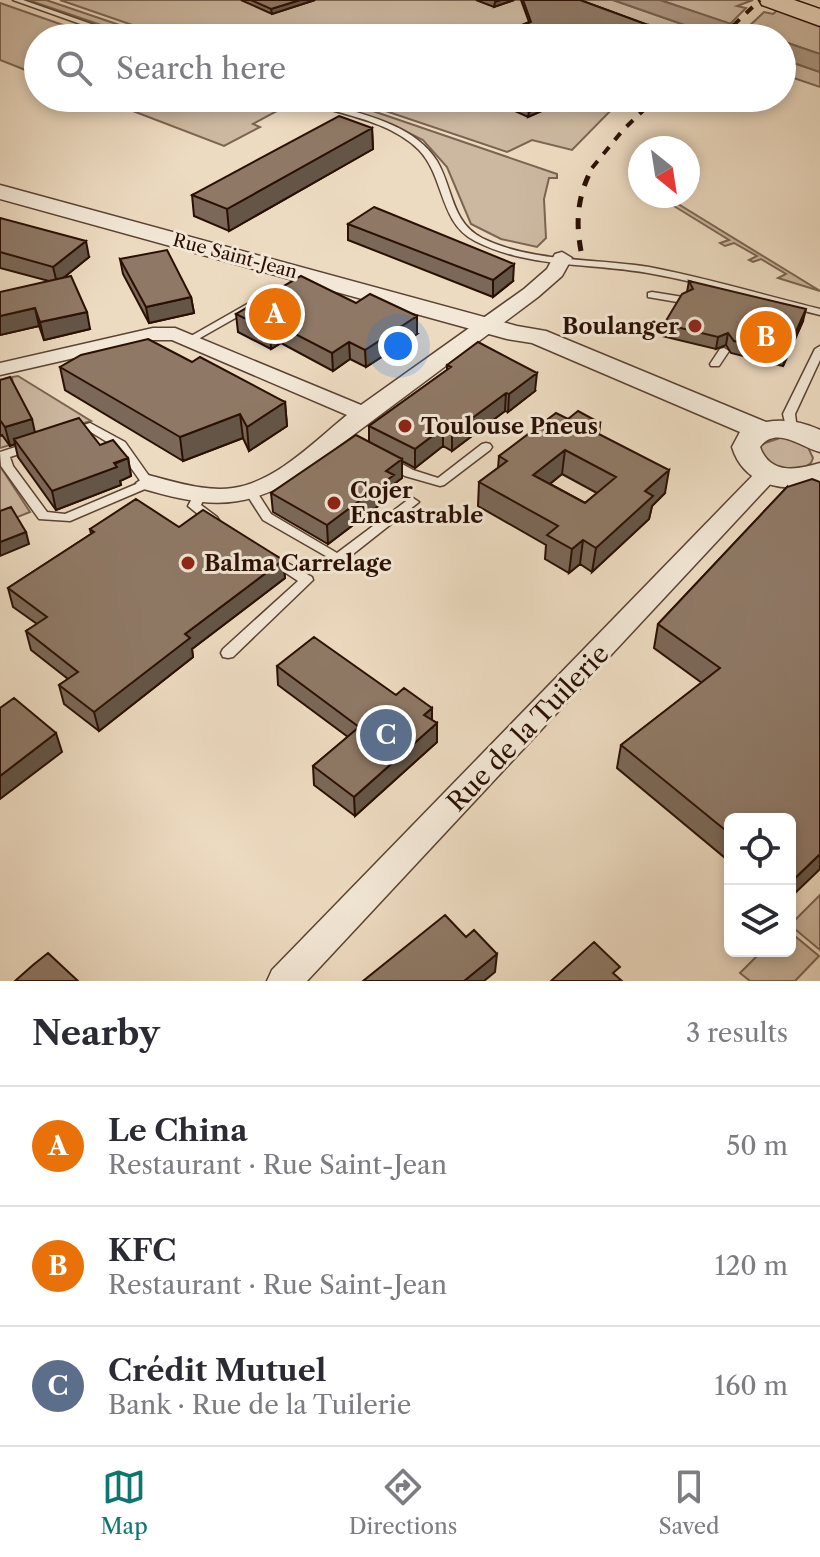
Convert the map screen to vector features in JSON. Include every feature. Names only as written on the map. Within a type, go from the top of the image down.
[{"type":"highway","points":[[771,0],[820,18]]},
{"type":"street","name":"Rue Saint-Jean","points":[[0,192],[516,334],[529,343],[690,413],[766,436]]},
{"type":"street","points":[[148,483],[200,494],[234,496],[251,492],[344,438],[363,414],[552,284],[562,258]]},
{"type":"street","points":[[0,369],[153,334],[175,334],[363,414]]},
{"type":"street","points":[[815,478],[768,473],[751,461],[766,436],[820,443]]},
{"type":"street","name":"Rue de la Tuilerie","points":[[284,981],[768,473]]},
{"type":"lane","points":[[16,0],[86,24]]},
{"type":"lane","points":[[342,112],[382,126],[419,147],[433,162],[452,215],[474,237],[510,250],[648,270],[820,312]]},
{"type":"lane","points":[[652,295],[683,300]]},
{"type":"lane","points":[[189,340],[249,306]]},
{"type":"lane","points":[[766,436],[789,414],[820,349]]},
{"type":"lane","points":[[715,364],[724,351]]},
{"type":"lane","points":[[809,368],[820,359]]},
{"type":"lane","points":[[90,427],[121,445],[148,483],[66,518],[43,516],[7,466],[4,455],[90,427]]},
{"type":"lane","points":[[375,455],[409,473],[440,482],[486,447]]},
{"type":"lane","points":[[251,492],[267,517],[338,559],[413,502]]},
{"type":"lane","points":[[200,494],[194,506],[228,530]]},
{"type":"lane","points":[[228,653],[307,580],[254,547]]},
{"type":"shaded area","points":[[28,0],[46,0],[117,24],[98,24]]},
{"type":"shaded area","points":[[60,0],[613,0],[682,24],[129,24]]},
{"type":"shaded area","points":[[613,0],[660,0],[731,24],[682,24]]},
{"type":"shaded area","points":[[660,0],[753,0],[737,6],[746,8],[730,24]]},
{"type":"shaded area","points":[[0,3],[60,24],[24,24],[24,69],[0,60]]},
{"type":"shaded area","points":[[781,7],[820,22],[820,54],[796,46],[796,24],[751,24],[764,12],[773,14]]},
{"type":"shaded area","points":[[796,46],[820,54],[820,72],[796,64]]},
{"type":"shaded area","points":[[796,64],[820,72],[820,87],[796,79]]},
{"type":"shaded area","points":[[135,112],[275,112],[253,124],[260,127],[224,146]]},
{"type":"shaded area","points":[[354,112],[376,112],[557,174],[557,178],[549,178],[544,199],[546,238],[537,247],[501,239],[471,224],[447,167],[423,140]]},
{"type":"shaded area","points":[[388,112],[609,112],[572,150],[532,140],[507,152]]},
{"type":"shaded area","points":[[677,208],[685,208],[820,291],[778,278],[786,274],[761,259],[749,260],[757,256],[734,243],[725,246],[720,243],[729,240]]},
{"type":"shaded area","points":[[18,376],[91,421],[0,448],[0,436],[30,427],[14,395],[12,377]]},
{"type":"shaded area","points":[[783,437],[808,447],[813,458],[811,463],[789,470],[769,461],[760,449],[762,444]]},
{"type":"shaded area","points":[[0,466],[30,512],[0,524]]},
{"type":"shaded area","points":[[820,895],[820,950],[796,930],[796,919]]},
{"type":"shaded area","points":[[796,937],[819,956],[795,981],[750,981],[740,973],[756,957],[796,957]]},
{"type":"building","points":[[251,0],[300,0],[271,9]]},
{"type":"building","points":[[523,0],[580,0],[645,24],[526,24],[531,22]]},
{"type":"building","points":[[339,116],[372,128],[227,209],[192,195]]},
{"type":"building","points":[[374,207],[514,264],[493,280],[348,224]]},
{"type":"building","points":[[0,218],[86,241],[53,267],[0,252]]},
{"type":"building","points":[[167,250],[191,297],[146,307],[120,259]]},
{"type":"building","points":[[71,276],[87,312],[40,322],[35,308],[0,316],[0,292]]},
{"type":"building","points":[[301,276],[356,303],[370,294],[417,316],[365,350],[349,342],[332,353],[280,326],[270,331],[236,314]]},
{"type":"building","points":[[689,281],[806,309],[786,354],[734,341],[728,333],[718,337],[664,324],[682,294],[693,289]]},
{"type":"building","points":[[148,339],[192,362],[200,357],[285,402],[247,427],[240,414],[180,437],[60,367],[81,355]]},
{"type":"building","points":[[478,342],[537,373],[452,433],[443,428],[415,449],[369,426],[451,367],[447,365]]},
{"type":"building","points":[[10,377],[32,419],[5,427],[0,420],[0,380]]},
{"type":"building","points":[[578,411],[600,423],[591,430],[669,470],[645,491],[653,496],[596,548],[583,540],[572,549],[547,535],[558,526],[479,482],[507,461],[499,456],[556,413],[568,419]],"holes":[[[565,450],[616,477],[585,503],[533,475]]]},
{"type":"building","points":[[79,418],[100,445],[113,440],[128,458],[114,463],[117,467],[52,491],[14,439]]},
{"type":"building","points":[[356,435],[402,459],[386,471],[394,475],[327,525],[271,493]]},
{"type":"building","points":[[812,479],[820,482],[820,854],[796,877],[796,813],[724,813],[724,829],[621,745],[720,668],[658,624],[787,487]]},
{"type":"building","points":[[136,499],[179,527],[203,510],[283,560],[185,634],[190,638],[94,712],[59,685],[78,672],[26,631],[47,617],[8,588],[94,532],[90,529]]},
{"type":"building","points":[[11,507],[26,532],[0,542],[0,511]]},
{"type":"building","points":[[314,637],[396,695],[404,688],[432,708],[424,715],[437,723],[354,797],[313,766],[359,727],[277,666]]},
{"type":"building","points":[[14,698],[56,733],[0,776],[0,708]]},
{"type":"building","points":[[445,915],[466,937],[474,930],[497,954],[464,981],[363,981]]},
{"type":"building","points":[[594,942],[620,967],[613,973],[622,981],[551,981]]},
{"type":"building","points":[[48,953],[78,981],[15,981],[33,965]]},
{"type":"railway","points":[[735,24],[760,0]]},
{"type":"railway","points":[[592,168],[642,112]]},
{"type":"railway","points":[[581,251],[579,207],[592,168]]},
{"type":"place","name":"Le China","points":[[275,314]]},
{"type":"place","name":"Boulanger","points":[[695,326]]},
{"type":"place","name":"KFC","points":[[766,337]]},
{"type":"place","name":"Toulouse Pneus","points":[[405,426]]},
{"type":"place","name":"Cojer Encastrable","points":[[334,503]]},
{"type":"place","name":"Balma Carrelage","points":[[188,563]]},
{"type":"place","name":"Crédit Mutuel","points":[[386,735]]}]
